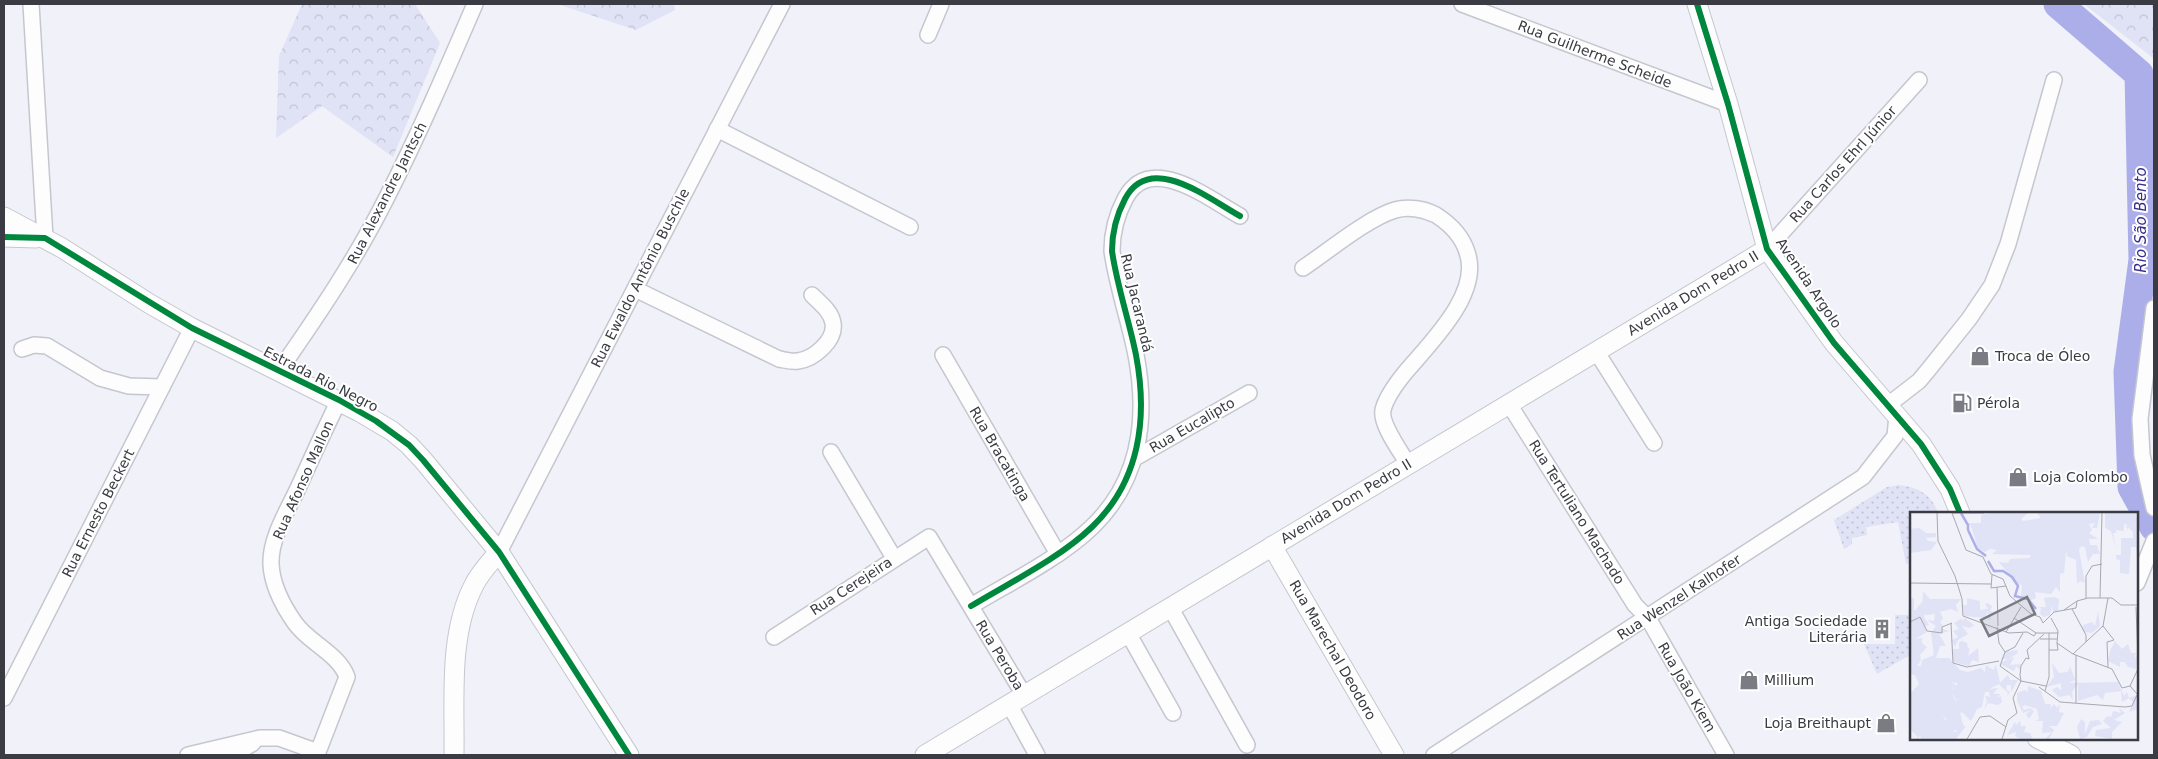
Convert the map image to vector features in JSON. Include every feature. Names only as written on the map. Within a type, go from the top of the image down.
[{"type":"main road","name":"Avenida Argolo","points":[[1697,4],[1728,104],[1767,249],[1834,343],[1921,444],[1950,489],[1960,512]]},
{"type":"main road","name":"Estrada Rio Negro","points":[[4,217],[45,238],[192,328],[339,400],[376,421],[409,445],[499,552],[629,755]]},
{"type":"main road","points":[[4,237],[45,238]]},
{"type":"main road","name":"Avenida Dom Pedro II","points":[[925,755],[1767,249]]},
{"type":"main road","name":"Rua Marechal Deodoro","points":[[1272,546],[1394,755]]},
{"type":"main road","points":[[454,755],[456,646],[460,622],[474,584],[499,552]]},
{"type":"main road","points":[[2040,739],[2061,747]]},
{"type":"street","points":[[31,4],[45,238]]},
{"type":"street","name":"Rua Alexandre Jantsch","points":[[279,371],[330,297],[387,199],[420,130],[475,4]]},
{"type":"street","name":"Rua Ewaldo Antônio Buschle","points":[[499,552],[782,4]]},
{"type":"street","points":[[928,35],[941,4]]},
{"type":"street","name":"Rua Guilherme Scheide","points":[[1462,4],[1728,104]]},
{"type":"street","name":"Rua Carlos Ehrl Júnior","points":[[1767,249],[1919,80]]},
{"type":"street","points":[[1892,410],[1929,369],[1969,319],[1992,285],[2008,244],[2054,80]]},
{"type":"street","points":[[717,129],[910,227]]},
{"type":"street","name":"Rua Jacarandá","points":[[971,606],[1058,554],[1091,529],[1101,518],[1126,480],[1135,458],[1141,410],[1140,378],[1112,251],[1112,233],[1118,213],[1128,194],[1138,183],[1152,177],[1166,178],[1180,182],[1240,216]]},
{"type":"street","points":[[1303,268],[1380,216],[1397,209],[1412,208],[1425,210],[1456,232],[1464,243],[1470,258],[1471,273],[1466,289],[1448,320],[1397,383],[1386,401],[1382,412],[1384,423],[1408,464]]},
{"type":"street","points":[[634,289],[779,359],[790,361],[801,361],[816,353],[828,342],[834,330],[833,321],[826,308],[812,295]]},
{"type":"street","points":[[2154,308],[2140,419],[2142,455],[2154,508]]},
{"type":"street","name":"Rua Ernesto Beckert","points":[[4,698],[192,328]]},
{"type":"street","points":[[22,349],[34,345],[47,346],[100,378],[129,386],[162,388]]},
{"type":"street","points":[[1596,352],[1654,443]]},
{"type":"street","name":"Rua Bracatinga","points":[[942,355],[1058,554]]},
{"type":"street","name":"Rua Eucalipto","points":[[1135,458],[1249,393]]},
{"type":"street","name":"Rua Afonso Mallon","points":[[188,755],[260,738],[279,738],[318,754],[347,678],[339,663],[296,624],[278,593],[272,578],[271,563],[272,549],[285,516],[339,400]]},
{"type":"street","name":"Rua Tertuliano Machado","points":[[1509,404],[1635,605],[1648,618]]},
{"type":"street","name":"Rua Wenzel Kalhofer","points":[[1434,755],[1863,477],[1895,436],[1892,410]]},
{"type":"street","points":[[831,452],[894,558]]},
{"type":"street","name":"Rua Cerejeira","points":[[774,637],[929,537]]},
{"type":"street","name":"Rua Peroba","points":[[929,537],[971,606],[1017,700],[1037,755]]},
{"type":"street","points":[[2138,581],[2154,543]]},
{"type":"street","points":[[1170,607],[1247,746]]},
{"type":"street","name":"Rua João Kiem","points":[[1648,618],[1726,755]]},
{"type":"street","points":[[1128,633],[1174,713]]},
{"type":"street","points":[[233,755],[260,738]]},
{"type":"green space","points":[[302,4],[415,4],[440,43],[393,157],[322,106],[276,138],[279,56]]},
{"type":"green space","points":[[557,4],[674,4],[675,10],[636,30]]},
{"type":"green space","points":[[2084,4],[2154,4],[2154,62],[2153,58]]},
{"type":"green space","points":[[1899,485],[1918,490],[1928,496],[1938,512],[1910,512],[1910,563],[1906,564],[1898,522],[1866,527],[1867,535],[1852,538],[1852,544],[1844,549],[1834,520],[1887,487]]},
{"type":"green space","points":[[1910,608],[1910,655],[1877,674],[1864,644],[1895,644],[1895,615],[1908,615]]},
{"type":"waterway","name":"Rio São Bento","points":[[2058,4],[2139,74],[2143,260],[2128,372],[2132,487],[2154,527]]},
{"type":"cycle path","points":[[1697,4],[1728,104],[1767,249],[1834,343],[1921,444],[1950,489],[1960,512]]},
{"type":"cycle path","points":[[971,606],[1050,560],[1092,527],[1121,490],[1130,469],[1140,425],[1140,379],[1112,251],[1115,224],[1125,199],[1136,185],[1149,179],[1164,179],[1197,190],[1240,216]]},
{"type":"cycle path","points":[[4,237],[45,238],[192,328],[339,400],[376,421],[409,445],[499,552],[629,755]]},
{"type":"place","name":"Troca de Óleo","points":[[1980,356]]},
{"type":"place","name":"Pérola","points":[[1962,403]]},
{"type":"place","name":"Loja Colombo","points":[[2018,477]]},
{"type":"place","name":"Antiga Sociedade Literária","points":[[1882,629]]},
{"type":"place","name":"Millium","points":[[1749,680]]},
{"type":"place","name":"Loja Breithaupt","points":[[1886,723]]}]
